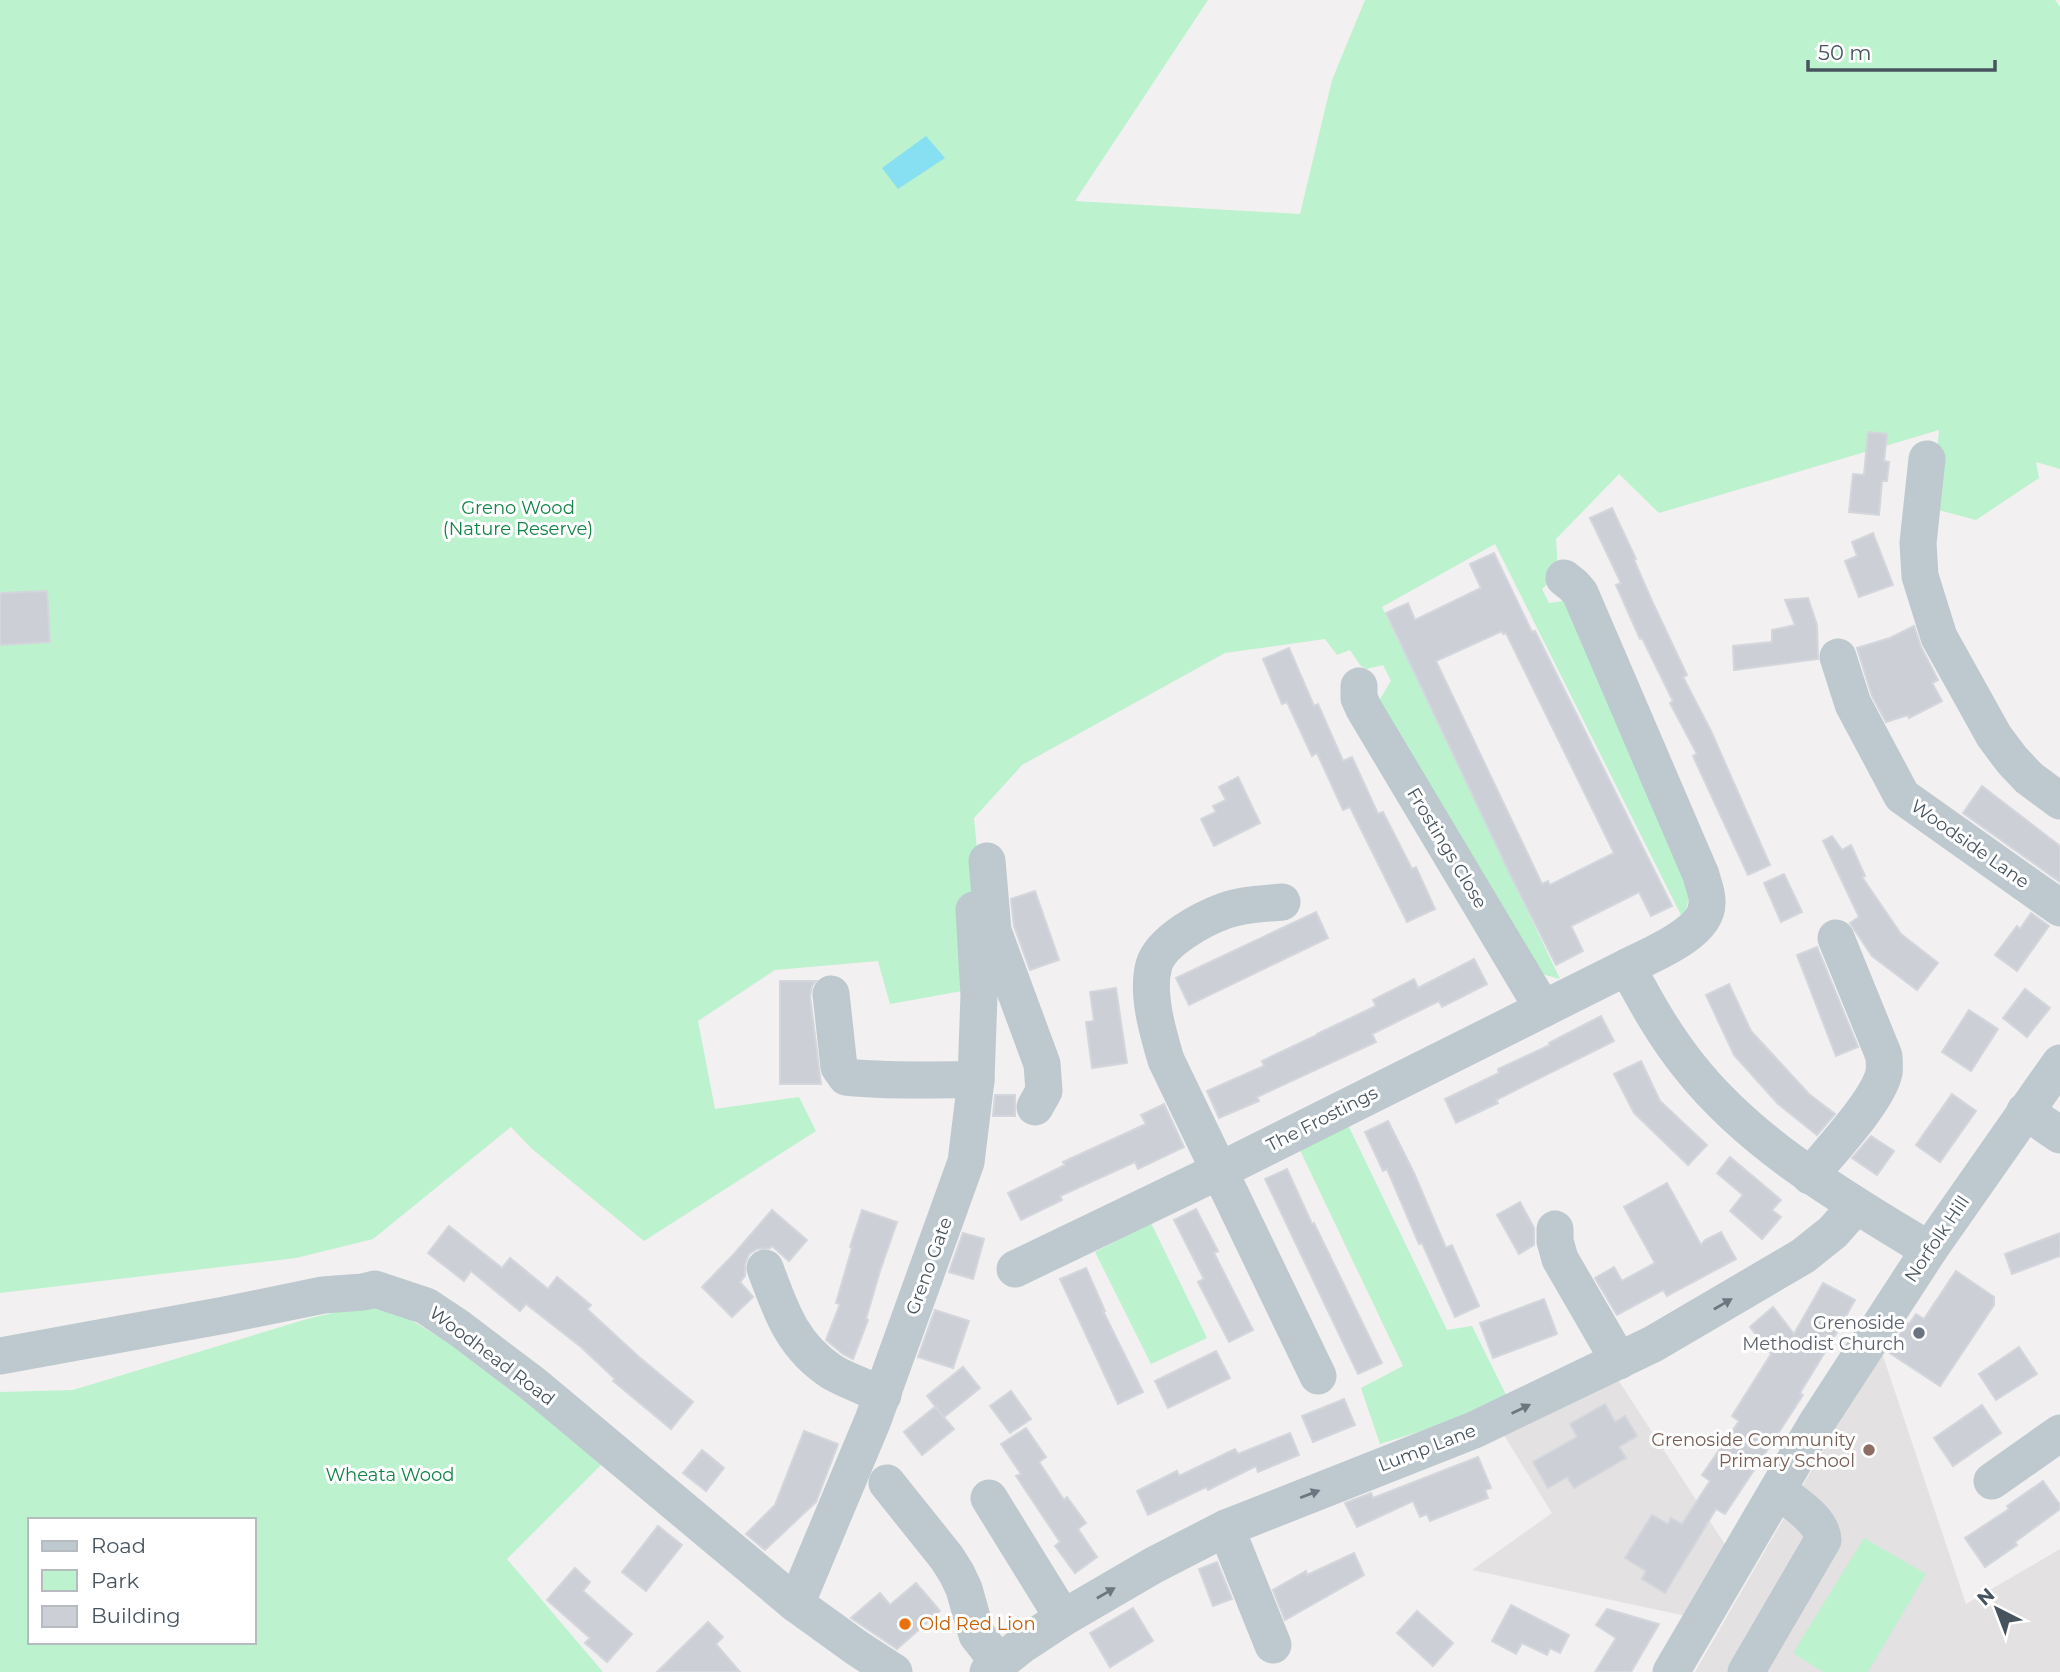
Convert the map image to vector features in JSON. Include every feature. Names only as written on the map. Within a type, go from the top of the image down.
[{"type":"street","points":[[1927,459],[1919,543],[1920,576],[1939,637],[1994,736],[2029,778],[2060,801]]},
{"type":"street","name":"The Frostings","points":[[1015,1269],[1221,1170],[1627,967],[1685,936],[1696,926],[1705,913],[1707,903],[1701,875],[1580,593],[1564,578]]},
{"type":"street","name":"Woodside Lane","points":[[1838,657],[1853,704],[1902,796],[2060,908]]},
{"type":"street","name":"Frostings Close","points":[[1359,685],[1359,698],[1364,709],[1543,1009]]},
{"type":"street","points":[[987,862],[993,931],[1042,1064],[1044,1091],[1035,1107]]},
{"type":"street","points":[[1283,902],[1252,904],[1224,911],[1190,928],[1168,944],[1153,967],[1152,1001],[1156,1028],[1166,1060],[1318,1376]]},
{"type":"street","name":"Greno Gate","points":[[796,1604],[883,1395],[966,1162],[976,1080],[979,995],[974,910]]},
{"type":"street","points":[[1810,1176],[1871,1100],[1882,1081],[1885,1069],[1884,1056],[1836,938]]},
{"type":"street","points":[[1627,967],[1659,1025],[1690,1068],[1723,1103],[1762,1139],[1810,1176],[1929,1251]]},
{"type":"street","points":[[831,994],[839,1067],[846,1077],[976,1080]]},
{"type":"street","points":[[978,1022],[1020,1004]]},
{"type":"street","name":"Norfolk Hill","points":[[1671,1672],[1816,1424],[1929,1251],[2060,1063]]},
{"type":"street","points":[[2025,1111],[2060,1135]]},
{"type":"street","name":"Lump Lane","points":[[993,1668],[1063,1618],[1154,1565],[1227,1528],[1474,1430],[1676,1331],[1803,1256],[1833,1232],[1856,1206]]},
{"type":"street","points":[[1555,1229],[1560,1259],[1619,1361]]},
{"type":"street","points":[[765,1268],[786,1323],[813,1357],[834,1373],[883,1395]]},
{"type":"street","name":"Woodhead Road","points":[[0,1356],[323,1295],[375,1289],[426,1306],[459,1328],[601,1439],[796,1604],[894,1672]]},
{"type":"street","points":[[1992,1481],[2060,1433]]},
{"type":"street","points":[[887,1483],[957,1574],[977,1634],[993,1668]]},
{"type":"street","points":[[1746,1672],[1823,1541],[1823,1531],[1817,1524],[1777,1490]]},
{"type":"street","points":[[989,1498],[1063,1618]]},
{"type":"street","points":[[1227,1528],[1273,1644]]},
{"type":"shaded area","name":"Grenoside Community Primary School","points":[[1881,1350],[1966,1604],[2060,1549],[2060,1672],[1695,1672]]},
{"type":"shaded area","name":"Grenoside Community Primary School","points":[[1615,1375],[1726,1546],[1686,1616],[1472,1570],[1552,1513],[1502,1432]]},
{"type":"green space","name":"Greno Wood (Nature Reserve)","points":[[0,0],[1208,0],[1075,201],[1300,214],[1332,80],[1365,0],[2055,0],[2060,7],[2060,469],[2036,462],[2039,478],[1976,520],[1931,508],[1939,430],[1659,513],[1619,474],[1556,539],[1555,572],[1542,589],[1549,603],[1563,601],[1572,606],[1680,857],[1689,898],[1683,919],[1495,544],[1382,607],[1560,979],[1542,974],[1381,711],[1380,699],[1391,681],[1383,665],[1366,669],[1350,650],[1337,655],[1325,639],[1225,653],[1022,765],[974,818],[990,986],[890,1004],[878,961],[775,970],[698,1021],[715,1109],[799,1097],[816,1131],[644,1241],[531,1148],[511,1127],[373,1239],[296,1258],[0,1293]]},
{"type":"green space","points":[[1348,1125],[1447,1330],[1472,1326],[1510,1403],[1380,1444],[1361,1388],[1403,1366],[1299,1148]]},
{"type":"green space","points":[[1151,1223],[1207,1338],[1151,1364],[1095,1252]]},
{"type":"green space","name":"Wheata Wood","points":[[384,1304],[478,1360],[603,1463],[507,1559],[603,1672],[0,1672],[0,1392],[73,1390],[307,1319]]},
{"type":"green space","points":[[1864,1538],[1926,1574],[1868,1672],[1823,1672],[1793,1653]]},
{"type":"water","points":[[926,136],[945,158],[898,189],[882,168]]},
{"type":"building","points":[[1868,432],[1887,434],[1884,461],[1889,462],[1887,481],[1882,481],[1879,515],[1849,512],[1853,474],[1864,475]]},
{"type":"building","points":[[1612,508],[1687,675],[1683,677],[1711,731],[1770,865],[1748,875],[1693,756],[1697,754],[1670,703],[1673,701],[1642,638],[1640,639],[1616,585],[1621,583],[1590,518]]},
{"type":"building","points":[[1873,533],[1893,585],[1859,597],[1845,561],[1857,556],[1852,542]]},
{"type":"building","points":[[1494,553],[1672,906],[1651,916],[1639,892],[1571,926],[1583,951],[1556,965],[1386,613],[1408,603],[1415,620],[1481,588],[1470,564]],"holes":[[[1502,631],[1503,634],[1506,633],[1614,853],[1550,885],[1548,881],[1542,884],[1436,661]]]},
{"type":"building","points":[[47,591],[50,642],[0,645],[0,593]]},
{"type":"building","points":[[1808,598],[1817,625],[1818,659],[1734,670],[1733,646],[1772,642],[1772,630],[1795,625],[1785,600]]},
{"type":"building","points":[[1914,626],[1921,647],[1938,680],[1932,683],[1942,701],[1909,718],[1908,715],[1886,722],[1872,696],[1857,648],[1890,638]]},
{"type":"building","points":[[1289,648],[1314,706],[1318,704],[1343,761],[1352,757],[1378,814],[1383,812],[1412,869],[1416,867],[1435,909],[1407,922],[1350,807],[1343,810],[1317,753],[1312,756],[1287,702],[1282,704],[1263,659]]},
{"type":"building","points":[[1238,777],[1260,823],[1214,846],[1201,819],[1216,812],[1213,806],[1226,800],[1219,787]]},
{"type":"building","points":[[1982,786],[2060,846],[2060,882],[1963,813]]},
{"type":"building","points":[[1832,836],[1842,850],[1851,845],[1865,876],[1862,877],[1901,934],[1938,963],[1917,990],[1872,956],[1850,923],[1859,917],[1823,841]]},
{"type":"building","points":[[1784,874],[1802,912],[1781,922],[1764,883]]},
{"type":"building","points":[[1035,891],[1059,960],[1030,970],[1014,926],[1011,899]]},
{"type":"building","points":[[1316,912],[1328,938],[1189,1005],[1176,978]]},
{"type":"building","points":[[2031,913],[2049,926],[2017,971],[1995,955],[2017,926],[2020,929]]},
{"type":"building","points":[[1817,947],[1858,1047],[1836,1056],[1797,955]]},
{"type":"building","points":[[1474,959],[1487,984],[1442,1007],[1439,1001],[1372,1034],[1376,1042],[1257,1097],[1259,1101],[1219,1118],[1207,1091],[1264,1066],[1262,1061],[1376,1006],[1373,1000],[1414,979],[1418,988]]},
{"type":"building","points":[[780,981],[816,981],[810,996],[821,1084],[780,1084]]},
{"type":"building","points":[[1729,984],[1751,1031],[1809,1094],[1835,1114],[1817,1135],[1778,1104],[1734,1055],[1706,995]]},
{"type":"building","points":[[1116,988],[1127,1063],[1092,1068],[1086,1022],[1094,1021],[1090,992]]},
{"type":"building","points":[[2025,989],[2050,1008],[2027,1037],[2003,1018]]},
{"type":"building","points":[[1969,1010],[1998,1029],[1971,1071],[1942,1052]]},
{"type":"building","points":[[1601,1016],[1614,1041],[1456,1123],[1445,1099],[1499,1073],[1498,1069],[1550,1045],[1549,1043]]},
{"type":"building","points":[[1641,1061],[1660,1101],[1707,1145],[1688,1165],[1634,1113],[1614,1074]]},
{"type":"building","points":[[1952,1094],[1976,1111],[1940,1162],[1916,1145]]},
{"type":"building","points":[[995,1095],[1015,1095],[1015,1116],[993,1116]]},
{"type":"building","points":[[1164,1104],[1184,1147],[1138,1169],[1135,1162],[1060,1196],[1062,1200],[1021,1220],[1008,1193],[1065,1165],[1063,1162],[1146,1124],[1141,1115]]},
{"type":"building","points":[[1388,1121],[1446,1248],[1452,1245],[1479,1306],[1455,1317],[1422,1243],[1419,1244],[1387,1169],[1383,1171],[1365,1132]]},
{"type":"building","points":[[1871,1136],[1894,1151],[1877,1175],[1852,1158]]},
{"type":"building","points":[[1730,1157],[1781,1200],[1772,1210],[1781,1217],[1762,1239],[1730,1211],[1743,1195],[1717,1173]]},
{"type":"building","points":[[1287,1169],[1382,1363],[1358,1374],[1265,1179]]},
{"type":"building","points":[[1667,1183],[1701,1245],[1721,1232],[1736,1259],[1667,1296],[1663,1290],[1617,1315],[1595,1278],[1614,1267],[1622,1281],[1655,1263],[1624,1207]]},
{"type":"building","points":[[1520,1202],[1534,1228],[1534,1245],[1519,1254],[1497,1215]]},
{"type":"building","points":[[1196,1209],[1218,1251],[1214,1253],[1253,1330],[1229,1342],[1198,1282],[1204,1279],[1174,1220]]},
{"type":"building","points":[[772,1210],[807,1240],[789,1261],[772,1246],[749,1254],[745,1264],[745,1276],[740,1282],[753,1297],[732,1317],[702,1287]]},
{"type":"building","points":[[862,1210],[897,1222],[880,1271],[866,1319],[868,1320],[853,1359],[826,1340],[840,1304],[836,1303]]},
{"type":"building","points":[[449,1226],[502,1268],[510,1258],[548,1289],[557,1277],[591,1305],[587,1309],[639,1357],[693,1402],[671,1429],[613,1381],[615,1379],[581,1347],[526,1304],[520,1311],[471,1271],[464,1281],[428,1253]]},
{"type":"building","points":[[963,1233],[984,1239],[973,1279],[949,1272]]},
{"type":"building","points":[[2060,1233],[2060,1256],[2012,1274],[2005,1254]]},
{"type":"building","points":[[1086,1268],[1103,1311],[1143,1392],[1118,1404],[1060,1279]]},
{"type":"building","name":"Grenoside Methodist Church","points":[[1956,1271],[1994,1297],[1994,1305],[1940,1386],[1888,1352],[1916,1314],[1924,1319]]},
{"type":"building","points":[[1823,1283],[1855,1300],[1800,1393],[1803,1395],[1725,1514],[1716,1509],[1665,1593],[1642,1579],[1646,1571],[1625,1558],[1652,1515],[1668,1524],[1671,1518],[1682,1524],[1710,1481],[1702,1475],[1739,1421],[1732,1416],[1771,1354],[1750,1327],[1773,1307],[1794,1334]]},
{"type":"building","points":[[1544,1299],[1557,1334],[1493,1358],[1480,1323]]},
{"type":"building","points":[[935,1310],[969,1321],[953,1368],[918,1357]]},
{"type":"building","points":[[2019,1347],[2037,1374],[1996,1400],[1979,1374]]},
{"type":"building","points":[[1216,1351],[1230,1378],[1168,1408],[1155,1381]]},
{"type":"building","points":[[963,1367],[980,1388],[944,1417],[927,1396]]},
{"type":"building","points":[[1011,1391],[1031,1419],[1010,1433],[990,1406]]},
{"type":"building","points":[[1344,1399],[1355,1425],[1313,1442],[1302,1416]]},
{"type":"building","points":[[1605,1404],[1615,1422],[1625,1416],[1637,1436],[1619,1447],[1626,1458],[1574,1488],[1567,1477],[1548,1488],[1533,1462],[1577,1437],[1570,1424]]},
{"type":"building","points":[[1982,1405],[2001,1433],[1953,1466],[1934,1438]]},
{"type":"building","points":[[935,1407],[954,1429],[922,1455],[904,1432]]},
{"type":"building","points":[[1026,1428],[1046,1457],[1039,1462],[1064,1500],[1067,1497],[1086,1523],[1078,1529],[1097,1557],[1075,1573],[1055,1546],[1060,1542],[1016,1476],[1021,1474],[1001,1444]]},
{"type":"building","points":[[804,1431],[838,1444],[816,1502],[765,1550],[746,1534],[775,1505]]},
{"type":"building","points":[[1290,1433],[1299,1455],[1258,1472],[1256,1466],[1148,1515],[1137,1491],[1177,1471],[1179,1476],[1235,1449],[1238,1454]]},
{"type":"building","points":[[702,1450],[724,1468],[706,1491],[683,1473]]},
{"type":"building","points":[[1478,1457],[1491,1488],[1485,1490],[1488,1498],[1430,1521],[1427,1514],[1420,1517],[1413,1501],[1357,1527],[1345,1503],[1371,1493],[1373,1498]]},
{"type":"building","points":[[2043,1481],[2060,1509],[2015,1542],[2017,1545],[1985,1567],[1965,1538],[2009,1509],[2007,1506]]},
{"type":"building","points":[[658,1526],[682,1545],[646,1591],[622,1572]]},
{"type":"building","points":[[1354,1553],[1364,1575],[1285,1620],[1273,1590],[1306,1571],[1307,1575]]},
{"type":"building","points":[[1217,1562],[1232,1599],[1213,1606],[1199,1569]]},
{"type":"building","points":[[575,1568],[590,1582],[583,1591],[632,1634],[607,1662],[585,1643],[590,1638],[547,1600]]},
{"type":"building","name":"Old Red Lion","points":[[916,1583],[940,1611],[897,1649],[851,1618],[880,1593],[890,1605]]},
{"type":"building","points":[[1511,1605],[1569,1635],[1560,1653],[1550,1648],[1547,1655],[1522,1643],[1516,1654],[1492,1641]]},
{"type":"building","points":[[1133,1608],[1153,1641],[1110,1667],[1090,1633]]},
{"type":"building","points":[[1607,1609],[1659,1624],[1631,1672],[1595,1672],[1616,1638],[1596,1625]]},
{"type":"building","points":[[1417,1611],[1453,1643],[1433,1666],[1397,1633]]},
{"type":"building","points":[[708,1622],[723,1637],[716,1644],[740,1672],[657,1672]]},
{"type":"place","name":"Grenoside Methodist Church","points":[[1919,1333]]},
{"type":"place","name":"Grenoside Community Primary School","points":[[1869,1450]]},
{"type":"place","name":"Old Red Lion","points":[[905,1624]]}]
